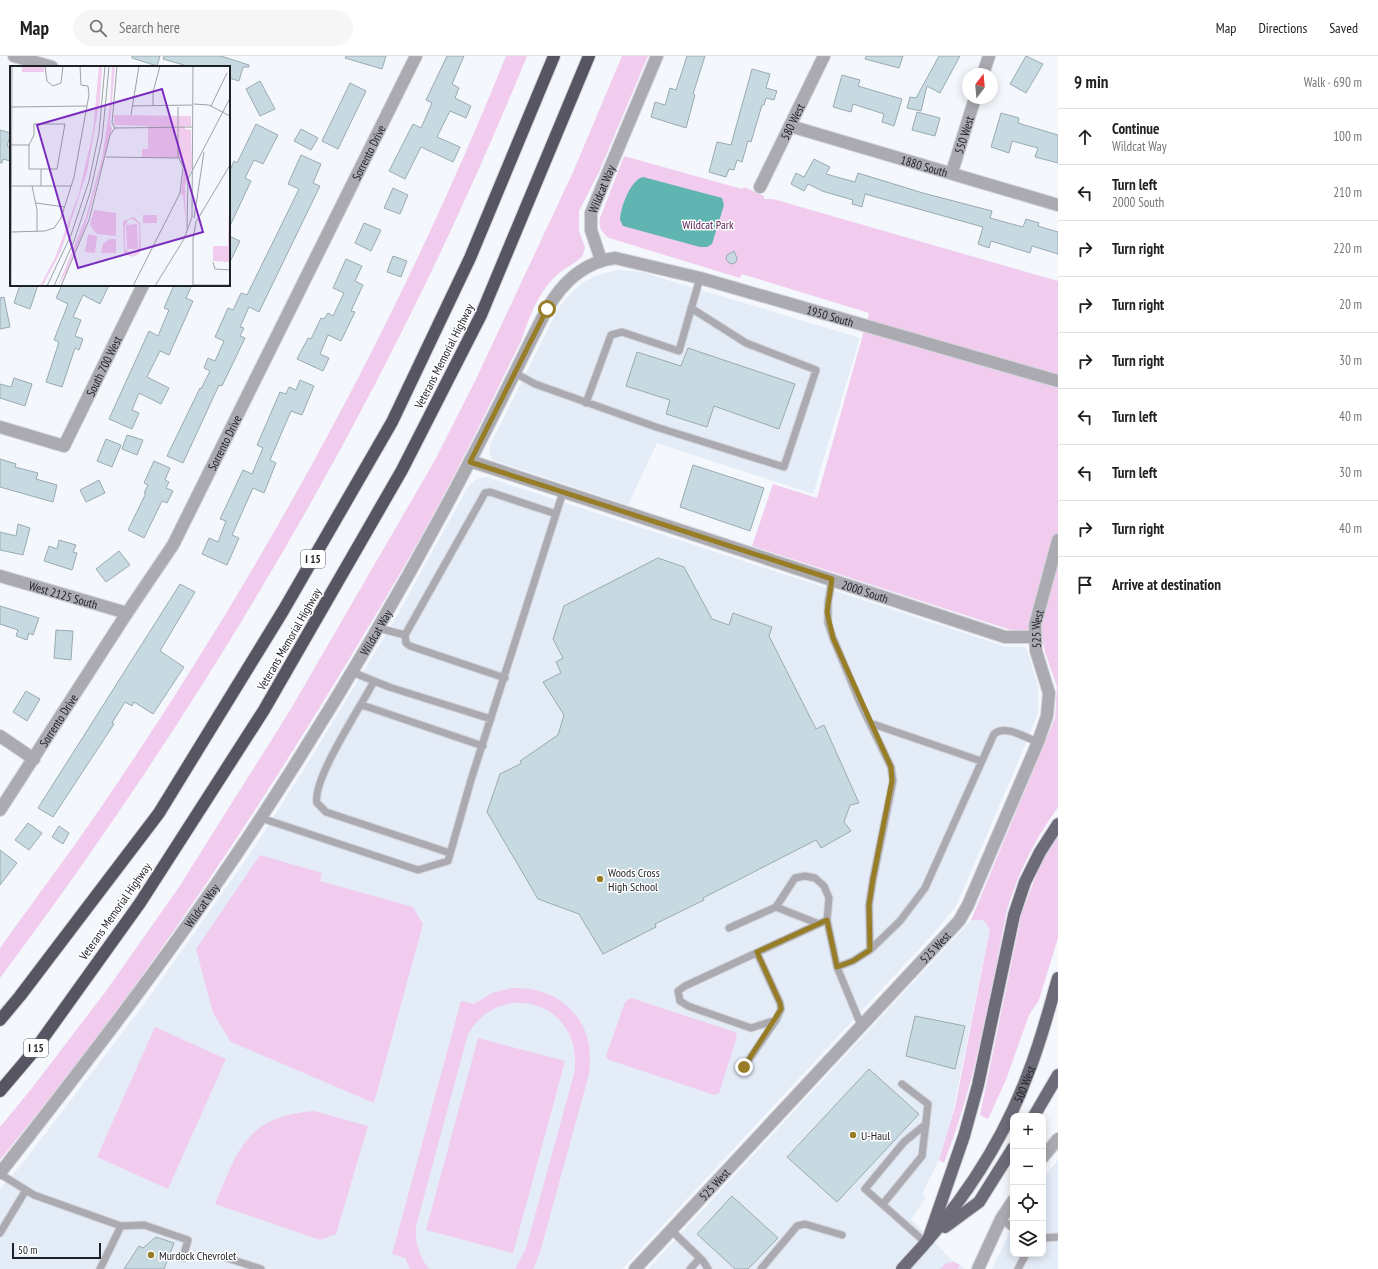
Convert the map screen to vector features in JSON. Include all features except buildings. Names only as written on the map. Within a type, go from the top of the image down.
[{"type":"highway","name":"Veterans Memorial Highway","points":[[0,1020],[20,996],[159,813],[283,611],[388,429],[470,258],[554,56]]},
{"type":"highway","name":"Veterans Memorial Highway","points":[[0,1091],[34,1051],[153,883],[264,710],[398,476],[481,315],[589,56]]},
{"type":"main road","points":[[927,1242],[964,1136],[978,1086],[1014,915],[1025,882],[1040,852],[1058,824]]},
{"type":"main road","name":"500 West","points":[[927,1242],[970,1186],[1005,1126],[1029,1072],[1058,978]]},
{"type":"main road","points":[[1036,1113],[1058,1075]]},
{"type":"main road","points":[[902,1269],[927,1242],[979,1202],[1012,1149]]},
{"type":"street","points":[[14,56],[49,66]]},
{"type":"street","name":"Sorrento Drive","points":[[0,810],[127,613],[174,545],[416,56]]},
{"type":"street","name":"Wildcat Way","points":[[0,1173],[132,1001],[261,818],[378,628],[470,462],[547,309],[561,287],[579,272],[602,260],[591,230],[591,213],[657,56]]},
{"type":"street","name":"580 West","points":[[760,187],[824,56]]},
{"type":"street","points":[[984,68],[989,56]]},
{"type":"street","name":"550 West","points":[[952,172],[973,104]]},
{"type":"street","name":"1880 South","points":[[790,126],[952,172],[1058,205]]},
{"type":"street","name":"1950 South","points":[[602,260],[615,258],[700,278],[1058,381]]},
{"type":"street","name":"South 700 West","points":[[0,428],[64,446],[143,286]]},
{"type":"street","name":"2000 South","points":[[470,462],[832,579],[1005,637],[1034,637]]},
{"type":"street","name":"525 West","points":[[635,1269],[964,914],[1048,716],[1048,686],[1036,651],[1034,637],[1036,615],[1058,540]]},
{"type":"street","name":"West 2125 South","points":[[0,576],[127,613]]},
{"type":"street","points":[[0,736],[34,759]]},
{"type":"street","points":[[1046,1153],[1058,1139]]},
{"type":"street","points":[[978,1269],[1001,1219],[1010,1206]]},
{"type":"lane","points":[[586,402],[611,335],[622,332],[679,351],[700,278]]},
{"type":"lane","points":[[515,373],[535,384],[656,427],[784,467],[816,370],[746,343],[691,308]]},
{"type":"lane","points":[[505,678],[410,646],[406,643],[405,635],[485,493],[490,492],[556,514]]},
{"type":"lane","points":[[261,818],[418,870],[448,861],[482,746],[505,678],[563,492]]},
{"type":"lane","points":[[832,579],[828,602],[828,623],[870,723],[891,767],[892,781],[870,899],[870,950]]},
{"type":"lane","points":[[378,628],[405,635]]},
{"type":"lane","points":[[352,672],[374,681],[491,719]]},
{"type":"lane","points":[[374,681],[362,705],[324,768],[317,789],[317,803],[326,812],[450,853]]},
{"type":"lane","points":[[362,705],[482,746]]},
{"type":"lane","points":[[870,723],[981,762]]},
{"type":"lane","points":[[837,967],[853,961],[870,950],[900,922],[925,888],[994,734],[998,730],[1005,730],[1038,742]]},
{"type":"lane","points":[[729,928],[776,907],[795,878],[805,876],[815,878],[824,886],[829,898],[827,920],[837,967],[861,1025]]},
{"type":"lane","points":[[776,907],[819,924]]},
{"type":"lane","points":[[776,1020],[751,1028],[688,1006],[680,1001],[678,991],[757,952],[827,920]]},
{"type":"lane","points":[[744,1067],[776,1020],[781,1009],[780,1003],[757,952]]},
{"type":"lane","points":[[883,1204],[922,1156],[928,1104],[902,1084]]},
{"type":"lane","points":[[926,1124],[904,1142],[865,1189],[927,1242]]},
{"type":"lane","points":[[0,1173],[34,1195],[121,1226],[144,1225],[188,1240],[183,1258]]},
{"type":"lane","points":[[0,1233],[26,1190]]},
{"type":"lane","points":[[1001,1219],[1010,1226]]},
{"type":"lane","points":[[761,1269],[797,1226],[805,1224],[842,1235]]},
{"type":"lane","points":[[100,1269],[121,1226]]},
{"type":"lane","points":[[671,1230],[700,1258],[708,1269]]},
{"type":"lane","points":[[1046,1238],[1058,1237]]},
{"type":"lane","points":[[224,1257],[261,1269]]},
{"type":"lane","points":[[1018,1269],[1024,1257]]},
{"type":"lane","points":[[690,1269],[700,1258]]},
{"type":"shaded area","points":[[619,270],[641,272],[860,338],[813,494],[657,443],[628,505],[493,460],[489,452],[491,443],[559,307],[582,283],[595,276]]},
{"type":"shaded area","name":"Woods Cross High School","points":[[486,477],[1007,647],[1026,647],[1038,686],[1038,713],[956,906],[933,934],[622,1269],[0,1269],[0,1189],[26,1159],[145,1003],[256,845],[316,750],[394,621],[468,487],[475,480]]},
{"type":"shaded area","points":[[971,920],[983,920],[990,929],[950,1125],[939,1160],[922,1194],[926,1197],[911,1219],[954,1262],[964,1267],[963,1269],[648,1269]]},
{"type":"shaded area","points":[[1058,1160],[1058,1269],[992,1269],[1010,1231],[1010,1257],[1046,1257],[1046,1175]]},
{"type":"green space","points":[[506,56],[527,56],[475,178],[418,299],[358,417],[293,534],[225,648],[153,760],[78,870],[0,978],[0,948],[100,808],[171,701],[226,613],[330,432],[378,340],[423,246],[466,152]]},
{"type":"green space","points":[[622,56],[648,56],[599,172],[579,211],[579,231],[585,247],[583,255],[558,274],[540,296],[528,321],[522,339],[431,519],[354,652],[255,811],[185,915],[131,991],[76,1064],[0,1160],[0,1127],[32,1088],[106,991],[179,887],[289,712],[435,460],[476,379],[573,172]]},
{"type":"green space","name":"Wildcat Park","points":[[624,156],[742,189],[744,187],[764,196],[764,199],[773,199],[1058,281],[1058,807],[1042,832],[1022,869],[1007,910],[974,1070],[944,1163],[939,1160],[955,1107],[990,929],[983,920],[971,920],[1055,718],[1057,687],[1045,652],[1042,637],[1017,632],[752,546],[773,484],[817,498],[869,313],[742,274],[740,278],[609,238],[601,230],[600,218]]},
{"type":"green space","points":[[1058,833],[1058,938],[1039,1000],[1029,1015],[1006,1080],[988,1119],[980,1115],[1022,912],[1039,868]]},
{"type":"green space","points":[[260,855],[322,873],[320,881],[413,907],[423,924],[374,1103],[231,1042],[213,1013],[196,949]]},
{"type":"green space","points":[[512,988],[531,989],[548,994],[562,1002],[574,1013],[583,1026],[588,1042],[590,1059],[588,1078],[540,1252],[533,1269],[515,1269],[526,1248],[574,1074],[574,1050],[567,1031],[555,1016],[539,1006],[520,1003],[501,1006],[483,1016],[468,1034],[416,1226],[418,1249],[429,1269],[410,1269],[405,1258],[392,1254],[461,1001],[474,1004],[492,993]]},
{"type":"green space","points":[[631,998],[735,1032],[737,1037],[719,1093],[714,1095],[609,1060],[606,1056],[625,1002]]},
{"type":"green space","points":[[155,1027],[226,1059],[168,1189],[97,1157]]},
{"type":"green space","points":[[478,1038],[565,1061],[513,1253],[426,1230]]},
{"type":"green space","points":[[314,1111],[368,1126],[336,1234],[320,1240],[215,1204],[239,1152],[248,1139],[259,1128],[273,1120],[291,1114]]},
{"type":"green space","points":[[954,1262],[960,1265],[958,1269],[940,1269],[945,1264]]},
{"type":"water","points":[[643,177],[722,198],[724,205],[712,244],[707,247],[700,247],[623,226],[620,220],[620,215],[624,202],[630,188],[634,183]]},
{"type":"place","name":"Woods Cross High School","points":[[600,879]]},
{"type":"place","name":"U-Haul","points":[[853,1135]]},
{"type":"place","name":"Murdock Chevrolet","points":[[151,1255]]},
{"type":"route","points":[[547,309],[470,462],[832,579],[827,612],[828,623],[862,705],[891,767],[892,781],[869,905],[870,950],[853,961],[837,967],[827,920],[757,952],[780,1003],[781,1009],[780,1014],[744,1067]]}]
